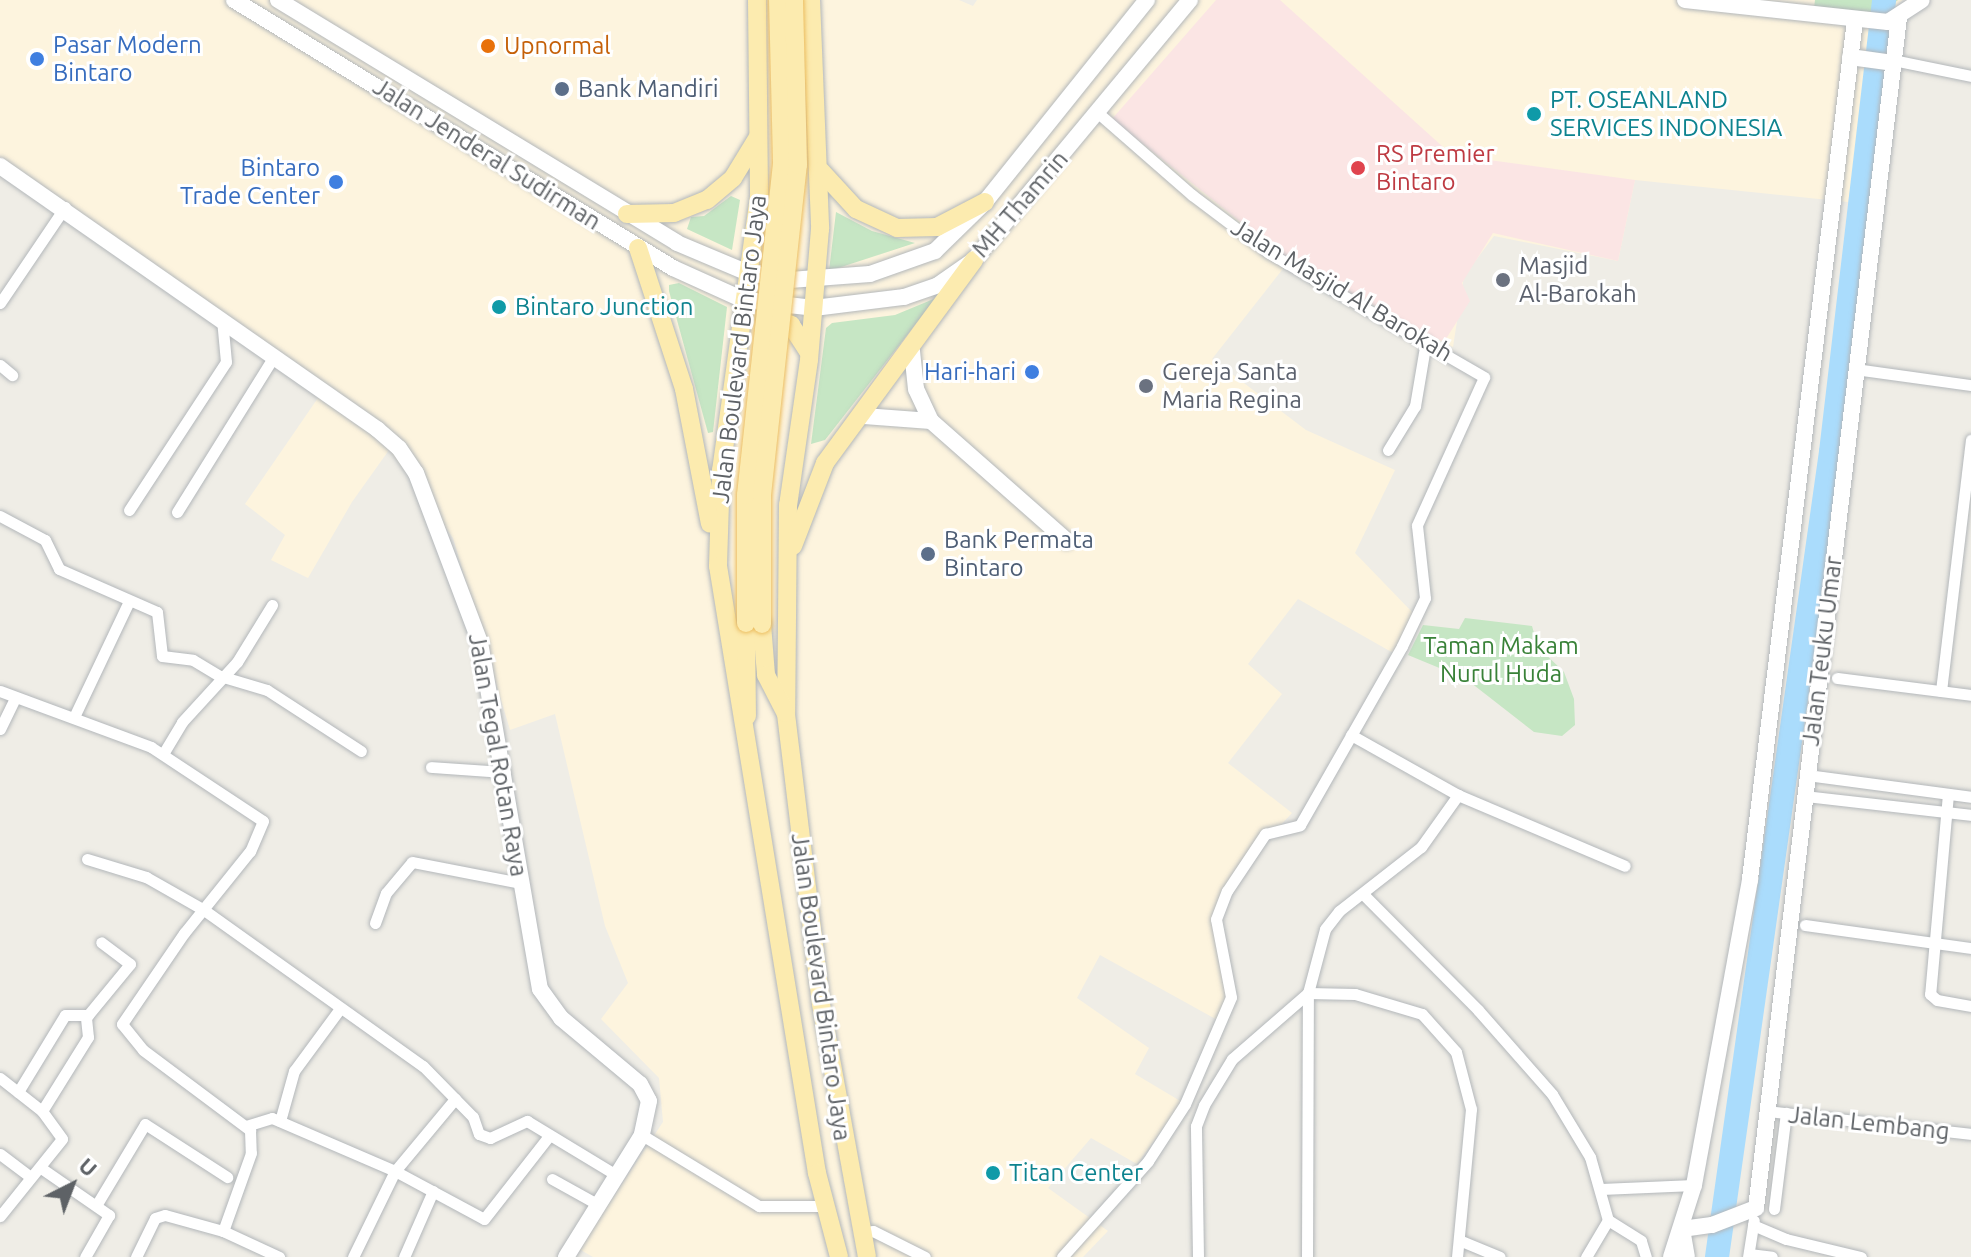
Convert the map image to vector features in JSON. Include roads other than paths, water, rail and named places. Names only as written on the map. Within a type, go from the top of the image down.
[{"type":"main road","name":"Jalan Jenderal Sudirman","points":[[234,0],[638,248],[744,300]]},
{"type":"main road","name":"Jalan Jenderal Sudirman","points":[[278,0],[627,214],[677,243],[748,273]]},
{"type":"main road","name":"Jalan Boulevard Bintaro Jaya","points":[[757,0],[761,132],[755,229],[721,470],[718,566],[824,1206],[839,1257]]},
{"type":"main road","name":"Jalan Boulevard Bintaro Jaya","points":[[778,0],[782,162],[746,495],[754,624],[766,675],[786,714]]},
{"type":"main road","name":"Jalan Boulevard Bintaro Jaya","points":[[745,743],[762,495],[798,175],[794,0]]},
{"type":"main road","name":"Jalan Boulevard Bintaro Jaya","points":[[811,0],[821,171],[820,229],[809,360],[788,505],[786,714],[821,1004],[867,1257]]},
{"type":"main road","name":"MH Thamrin","points":[[748,273],[817,280],[870,274],[935,251],[985,202],[1147,0]]},
{"type":"main road","name":"MH Thamrin","points":[[744,300],[814,308],[904,297],[938,285],[974,260],[1190,0]]},
{"type":"main road","points":[[1685,0],[1861,20],[1894,20],[1922,0]]},
{"type":"main road","name":"Jalan Teuku Umar","points":[[1671,1257],[1694,1185],[1750,879],[1861,20]]},
{"type":"main road","name":"Jalan Teuku Umar","points":[[1751,1216],[1767,1111],[1805,796],[1894,20]]},
{"type":"main road","points":[[1856,58],[1889,61]]},
{"type":"main road","points":[[627,214],[674,213],[707,200],[733,178],[761,132]]},
{"type":"main road","name":"Jalan Tegal Rotan Raya","points":[[0,167],[65,207],[377,429],[408,458],[480,642],[505,772],[540,989],[561,1018],[640,1084],[650,1108],[642,1135],[566,1257]]},
{"type":"main road","points":[[821,171],[856,209],[897,228],[947,224],[985,202]]},
{"type":"main road","points":[[755,229],[761,247],[778,253],[807,245],[820,229]]},
{"type":"main road","points":[[638,248],[693,426],[718,566]]},
{"type":"main road","points":[[788,569],[813,487],[825,463],[912,351],[974,260]]},
{"type":"main road","points":[[738,346],[748,325],[782,320],[799,332],[809,360]]},
{"type":"main road","points":[[912,351],[916,389],[931,421],[1067,541]]},
{"type":"main road","points":[[864,416],[931,421]]},
{"type":"main road","points":[[1682,1229],[1751,1216]]},
{"type":"main road","name":"Jalan Teuku Umar","points":[[1682,1229],[1687,1257]]},
{"type":"street","points":[[1889,61],[1971,76]]},
{"type":"street","name":"Jalan Masjid Al Barokah","points":[[1098,113],[1192,195],[1269,253],[1479,371],[1483,385],[1417,525],[1425,598],[1351,735]]},
{"type":"street","points":[[0,303],[65,207]]},
{"type":"street","points":[[129,510],[226,362],[222,319]]},
{"type":"street","points":[[1388,450],[1415,406],[1426,341]]},
{"type":"street","points":[[177,512],[274,356]]},
{"type":"street","points":[[0,365],[12,375]]},
{"type":"street","points":[[1855,369],[1971,385]]},
{"type":"street","points":[[1941,691],[1971,440]]},
{"type":"street","points":[[0,516],[45,540],[59,569],[160,616],[162,656],[193,660],[220,676],[267,690],[361,751]]},
{"type":"street","points":[[74,717],[129,601]]},
{"type":"street","points":[[163,754],[220,676],[237,662],[272,605]]},
{"type":"street","points":[[1837,678],[1971,695]]},
{"type":"street","points":[[0,691],[74,717],[163,754],[263,821],[258,840],[204,910],[122,1028],[143,1050],[246,1126],[253,1139],[251,1153],[223,1231]]},
{"type":"street","points":[[0,729],[15,698]]},
{"type":"street","points":[[1062,1257],[1148,1161],[1185,1104],[1231,997],[1216,919],[1243,860],[1265,834],[1300,825],[1351,735],[1458,795],[1625,866]]},
{"type":"street","points":[[431,767],[505,772]]},
{"type":"street","points":[[1807,775],[1971,797]]},
{"type":"street","points":[[1948,794],[1931,997],[1971,1006]]},
{"type":"street","points":[[1307,1257],[1308,993],[1325,929],[1421,847],[1458,795]]},
{"type":"street","points":[[1805,796],[1971,815]]},
{"type":"street","points":[[87,859],[146,877],[204,910],[339,1010],[423,1066],[473,1117],[479,1134],[490,1138],[527,1121],[548,1137],[573,1146],[616,1175]]},
{"type":"street","points":[[375,923],[386,893],[412,862],[521,883]]},
{"type":"street","points":[[1363,894],[1478,1010],[1552,1094],[1590,1157],[1608,1220],[1586,1257]]},
{"type":"street","points":[[1805,925],[1971,948]]},
{"type":"street","points":[[42,1111],[88,1037],[86,1017],[130,964],[101,942]]},
{"type":"street","points":[[1198,1257],[1196,1126],[1204,1105],[1232,1059],[1308,993],[1355,994],[1422,1014],[1456,1052],[1471,1109],[1457,1257]]},
{"type":"street","points":[[280,1121],[294,1071],[339,1010]]},
{"type":"street","points":[[18,1092],[65,1015],[86,1017]]},
{"type":"street","points":[[0,1078],[42,1111],[62,1139],[0,1216]]},
{"type":"street","points":[[353,1257],[395,1171],[455,1099]]},
{"type":"street","name":"Jalan Lembang","points":[[1767,1111],[1971,1134]]},
{"type":"street","points":[[1774,1209],[1786,1113]]},
{"type":"street","points":[[246,1126],[266,1117],[280,1121],[395,1171],[484,1219],[548,1137]]},
{"type":"street","points":[[97,1204],[145,1124],[227,1177]]},
{"type":"street","points":[[642,1135],[759,1206],[824,1206]]},
{"type":"street","points":[[0,1154],[30,1177]]},
{"type":"street","points":[[41,1168],[109,1215],[85,1257]]},
{"type":"street","points":[[552,1179],[597,1204]]},
{"type":"street","points":[[1601,1189],[1694,1185]]},
{"type":"street","points":[[404,1257],[433,1191]]},
{"type":"street","points":[[136,1257],[159,1215],[223,1231],[279,1257]]},
{"type":"street","points":[[1751,1216],[1749,1256],[1772,1257]]},
{"type":"street","points":[[1751,1216],[1786,1239],[1861,1257]]},
{"type":"street","points":[[1608,1220],[1641,1241],[1646,1257]]},
{"type":"street","points":[[861,1233],[873,1231],[925,1257]]},
{"type":"street","points":[[1459,1240],[1500,1257]]},
{"type":"waterway","points":[[1717,1257],[1831,452],[1884,0]]},
{"type":"place","name":"Upnormal","points":[[488,46]]},
{"type":"place","name":"Pasar Modern Bintaro","points":[[37,59]]},
{"type":"place","name":"Bank Mandiri","points":[[562,89]]},
{"type":"place","name":"PT. OSEANLAND SERVICES INDONESIA","points":[[1534,114]]},
{"type":"place","name":"RS Premier Bintaro","points":[[1358,168]]},
{"type":"place","name":"Bintaro Trade Center","points":[[336,182]]},
{"type":"place","name":"Masjid Al-Barokah","points":[[1503,280]]},
{"type":"place","name":"Bintaro Junction","points":[[499,307]]},
{"type":"place","name":"Hari-hari","points":[[1032,372]]},
{"type":"place","name":"Gereja Santa Maria Regina","points":[[1146,386]]},
{"type":"place","name":"Bank Permata Bintaro","points":[[928,554]]},
{"type":"place","name":"Titan Center","points":[[993,1173]]},
{"type":"park label","name":"Taman Makam Nurul Huda","points":[[1501,660]]}]
